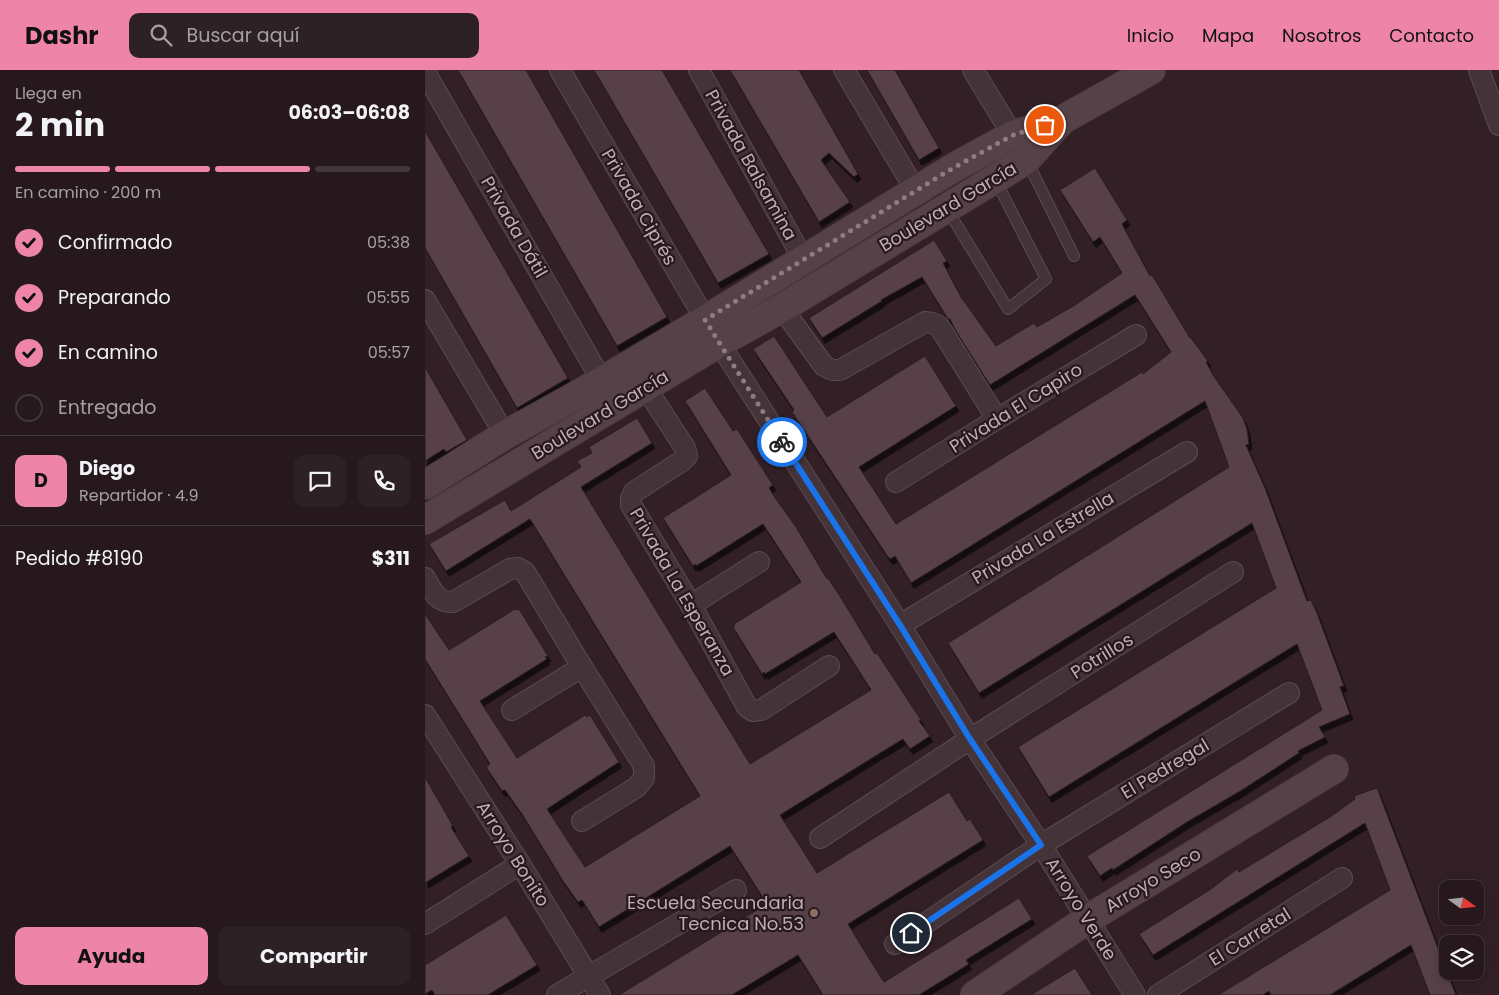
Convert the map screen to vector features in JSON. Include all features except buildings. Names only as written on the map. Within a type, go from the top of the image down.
[{"type":"main road","points":[[1062,120],[1139,73]]},
{"type":"main road","name":"Boulevard García","points":[[425,485],[505,435],[602,382],[953,168],[1013,135],[1062,120]]},
{"type":"main road","name":"Boulevard García","points":[[425,520],[719,343],[783,308],[1027,160],[1062,120]]},
{"type":"main road","name":"Arroyo Seco","points":[[975,995],[1088,919],[1334,770]]},
{"type":"street","name":"Privada Ciprés","points":[[560,70],[719,343]]},
{"type":"street","name":"Privada Balsamina","points":[[699,70],[803,259]]},
{"type":"street","points":[[844,70],[916,191]]},
{"type":"street","points":[[973,70],[1027,160]]},
{"type":"street","points":[[1479,70],[1499,125]]},
{"type":"street","name":"Privada Dátil","points":[[425,72],[602,382]]},
{"type":"street","points":[[425,300],[505,435]]},
{"type":"street","points":[[783,308],[825,366],[832,370],[840,370],[925,322],[939,326],[997,419]]},
{"type":"street","name":"Privada El Capiro","points":[[896,482],[1136,335]]},
{"type":"street","name":"Arroyo Verde","points":[[719,343],[1135,995]]},
{"type":"street","name":"Privada La Esperanza","points":[[646,388],[685,448],[687,456],[634,492],[631,498],[631,505],[691,604],[747,707],[753,711],[761,710],[829,666]]},
{"type":"street","name":"Privada La Estrella","points":[[900,625],[1187,452]]},
{"type":"street","points":[[691,604],[759,562]]},
{"type":"street","points":[[425,578],[438,598],[445,602],[453,602],[510,569],[518,568],[525,572],[645,766],[644,778],[637,787],[582,821]]},
{"type":"street","name":"Potrillos","points":[[820,838],[970,739],[1233,572]]},
{"type":"street","points":[[512,710],[582,667]]},
{"type":"street","name":"El Pedregal","points":[[895,944],[1041,845],[1289,693]]},
{"type":"street","name":"Arroyo Bonito","points":[[425,714],[600,995]]},
{"type":"street","points":[[425,924],[520,864]]},
{"type":"street","name":"El Carretal","points":[[1157,995],[1342,878]]},
{"type":"street","points":[[557,995],[736,890]]},
{"type":"lane","points":[[1027,160],[1074,256]]},
{"type":"lane","points":[[947,208],[1008,309],[1046,279],[994,179]]},
{"type":"way so far","points":[[782,442],[705,320],[953,168],[1013,135],[1045,125]]},
{"type":"place","name":"Escuela Secundaria Tecnica No.53","points":[[814,913]]},
{"type":"route","points":[[782,442],[900,625],[970,739],[1041,845],[911,933]]}]
